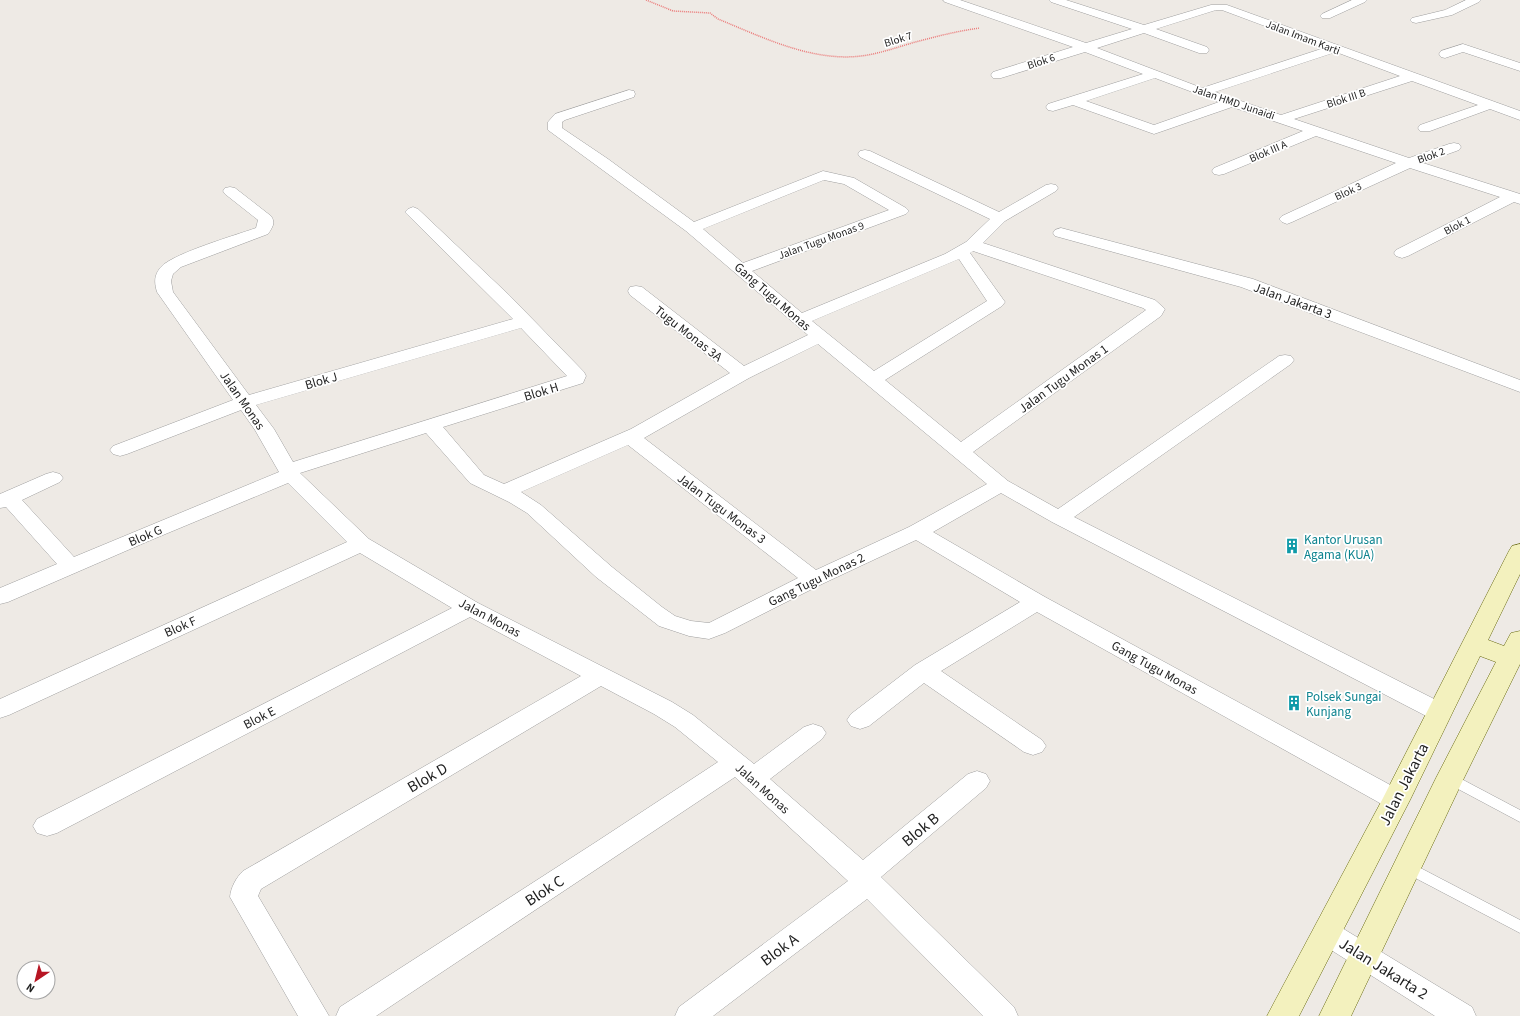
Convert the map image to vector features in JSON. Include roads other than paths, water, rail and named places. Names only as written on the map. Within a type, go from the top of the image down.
[{"type":"main road","name":"Jalan Jakarta","points":[[1284,1016],[1396,800],[1520,551]]},
{"type":"main road","points":[[1335,1016],[1450,778],[1515,649],[1474,644]]},
{"type":"street","name":"Jalan HMD Junaidi","points":[[949,0],[1084,47],[1202,92],[1516,198]]},
{"type":"street","points":[[1055,0],[1144,28],[1203,50]]},
{"type":"street","points":[[1326,16],[1361,0]]},
{"type":"street","points":[[1416,20],[1452,12],[1475,0]]},
{"type":"street","name":"Jalan Imam Karti","points":[[1084,47],[1144,28],[1223,7],[1520,116]]},
{"type":"street","name":"Blok 6","points":[[997,75],[1084,47]]},
{"type":"street","points":[[1445,54],[1463,48],[1520,67]]},
{"type":"street","points":[[1202,92],[1334,49]]},
{"type":"street","points":[[1053,108],[1156,74]]},
{"type":"street","name":"Blok III B","points":[[1281,119],[1411,77]]},
{"type":"street","name":"Gang Tugu Monas","points":[[629,94],[560,117],[555,120],[555,130],[603,162],[692,228],[742,269],[800,320],[961,451],[1000,485],[1059,518],[1440,712]]},
{"type":"street","points":[[1074,101],[1154,130],[1232,102]]},
{"type":"street","points":[[1425,128],[1490,105]]},
{"type":"street","name":"Blok III A","points":[[1219,171],[1316,131]]},
{"type":"street","name":"Blok 2","points":[[1409,163],[1454,147]]},
{"type":"street","points":[[865,154],[1000,218]]},
{"type":"street","name":"Blok 3","points":[[1287,220],[1409,163]]},
{"type":"street","name":"Jalan Tugu Monas 9","points":[[692,228],[823,174],[849,181],[901,211],[742,269]]},
{"type":"street","points":[[800,320],[967,248],[1000,218],[1051,188]]},
{"type":"street","name":"Jalan Monas","points":[[230,191],[266,219],[266,225],[262,230],[180,260],[169,267],[164,274],[162,284],[165,292],[264,429],[289,472],[361,544],[470,608],[601,675],[684,721],[745,770],[865,880],[1002,1016]]},
{"type":"street","name":"Blok 1","points":[[1402,253],[1516,198]]},
{"type":"street","points":[[413,212],[525,321]]},
{"type":"street","name":"Jalan Jakarta 3","points":[[1061,233],[1247,283],[1520,386]]},
{"type":"street","points":[[874,380],[996,302],[967,248]]},
{"type":"street","name":"Jalan Tugu Monas 1","points":[[961,451],[1155,312],[1155,307],[1149,304],[967,248]]},
{"type":"street","name":"Tugu Monas 3A","points":[[636,291],[742,374]]},
{"type":"street","name":"Blok J","points":[[120,450],[245,402],[525,321]]},
{"type":"street","name":"Blok H","points":[[430,426],[576,379],[577,376],[525,321]]},
{"type":"street","points":[[504,492],[629,436],[742,374],[820,336]]},
{"type":"street","points":[[1059,518],[1285,360]]},
{"type":"street","name":"Blok G","points":[[0,597],[289,472],[430,426]]},
{"type":"street","name":"Gang Tugu Monas 2","points":[[430,426],[477,479],[516,498],[534,509],[604,572],[667,621],[699,631],[709,631],[717,628],[814,578],[917,532],[1000,485]]},
{"type":"street","name":"Jalan Tugu Monas 3","points":[[629,436],[814,578]]},
{"type":"street","points":[[53,478],[7,503],[71,566]]},
{"type":"street","name":"Gang Tugu Monas","points":[[917,532],[1037,602],[1396,800]]},
{"type":"street","name":"Blok F","points":[[0,710],[170,630],[361,544]]},
{"type":"street","points":[[860,720],[924,671],[1037,602]]},
{"type":"street","name":"Blok E","points":[[47,826],[470,608]]},
{"type":"street","points":[[924,671],[1033,746]]},
{"type":"street","name":"Blok D","points":[[314,1016],[244,897],[247,885],[253,879],[601,675]]},
{"type":"street","name":"Blok C","points":[[351,1016],[606,850],[745,770],[813,733]]},
{"type":"street","name":"Blok B","points":[[865,880],[977,781]]},
{"type":"street","name":"Blok A","points":[[690,1016],[865,880]]},
{"type":"street","name":"Jalan Jakarta 2","points":[[1327,933],[1365,955],[1461,1016]]},
{"type":"lane","points":[[1450,778],[1520,817]]},
{"type":"lane","points":[[1407,867],[1520,927]]},
{"type":"place","name":"Kantor Urusan Agama (KUA)","points":[[1292,546]]},
{"type":"place","name":"Polsek Sungai Kunjang","points":[[1294,703]]}]
